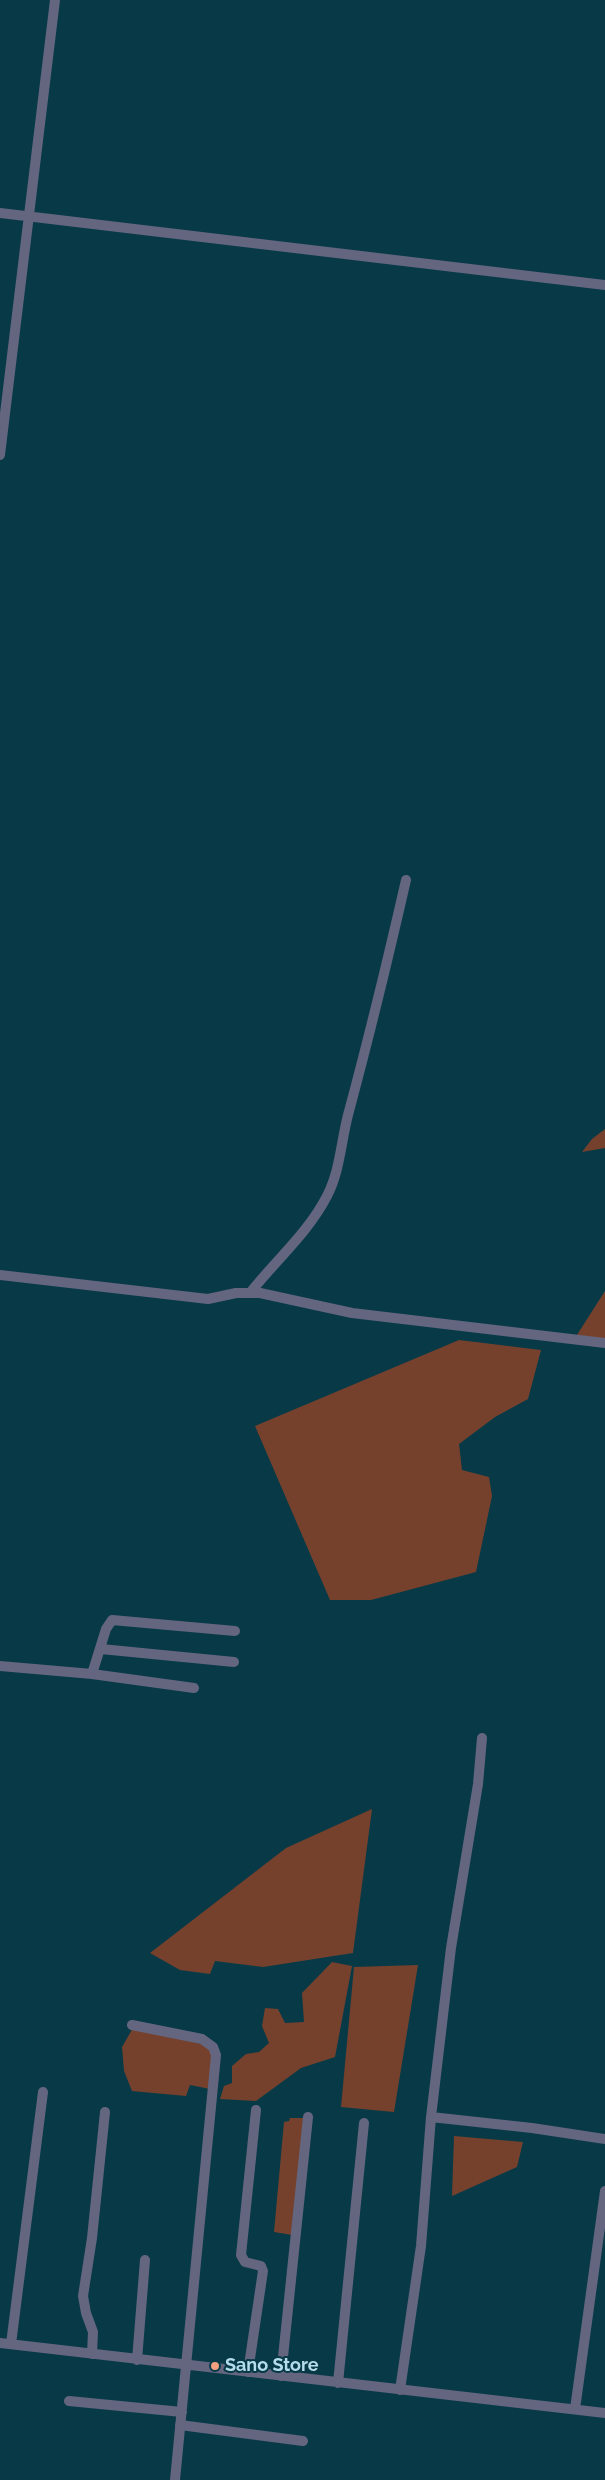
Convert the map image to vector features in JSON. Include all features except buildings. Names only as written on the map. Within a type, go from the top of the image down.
[{"type":"street","points":[[0,455],[55,0]]},
{"type":"street","points":[[0,213],[605,285]]},
{"type":"street","points":[[250,1292],[270,1266],[298,1240],[323,1204],[334,1181],[344,1130],[374,1016],[406,880]]},
{"type":"street","points":[[0,1275],[208,1299],[250,1292],[352,1313],[605,1343]]},
{"type":"street","points":[[92,1674],[106,1629],[112,1620],[235,1631]]},
{"type":"street","points":[[101,1649],[234,1662]]},
{"type":"street","points":[[0,1666],[60,1673],[92,1674],[194,1688]]},
{"type":"street","points":[[400,2390],[421,2246],[431,2117],[451,1948],[478,1784],[482,1738]]},
{"type":"street","points":[[132,2025],[202,2039],[213,2047],[216,2055],[176,2480]]},
{"type":"street","points":[[11,2344],[42,2092]]},
{"type":"street","points":[[248,2372],[263,2271],[261,2266],[245,2262],[241,2255],[256,2110]]},
{"type":"street","points":[[92,2354],[93,2332],[84,2307],[83,2296],[92,2238],[105,2112]]},
{"type":"street","points":[[281,2376],[308,2116]]},
{"type":"street","points":[[431,2117],[532,2128],[605,2139]]},
{"type":"street","points":[[338,2383],[364,2123]]},
{"type":"street","points":[[575,2409],[605,2191]]},
{"type":"street","points":[[137,2360],[145,2260]]},
{"type":"street","points":[[0,2343],[605,2414]]},
{"type":"street","points":[[69,2401],[182,2412]]},
{"type":"street","points":[[180,2425],[303,2441]]},
{"type":"shaded area","points":[[605,1129],[605,1148],[582,1152],[592,1139]]},
{"type":"shaded area","points":[[605,1291],[605,1342],[575,1338]]},
{"type":"shaded area","points":[[459,1340],[541,1350],[528,1399],[495,1417],[459,1444],[462,1470],[489,1477],[492,1496],[476,1572],[371,1600],[330,1600],[255,1426]]},
{"type":"shaded area","points":[[372,1809],[353,1953],[263,1967],[215,1961],[210,1974],[180,1970],[150,1953],[286,1848]]},
{"type":"shaded area","points":[[332,1962],[352,1966],[335,2057],[301,2068],[256,2101],[220,2099],[224,2086],[232,2083],[232,2066],[246,2054],[259,2052],[269,2043],[262,2026],[265,2008],[278,2009],[285,2023],[304,2022],[302,1993]]},
{"type":"shaded area","points":[[418,1965],[394,2112],[341,2107],[354,1967]]},
{"type":"shaded area","points":[[133,2028],[206,2045],[213,2056],[210,2089],[190,2085],[186,2096],[132,2091],[124,2071],[122,2047]]},
{"type":"shaded area","points":[[290,2118],[306,2118],[292,2235],[274,2232],[284,2122],[289,2121]]},
{"type":"shaded area","points":[[454,2136],[523,2142],[517,2167],[452,2196]]},
{"type":"place","name":"Sano Store","points":[[215,2366]]}]
